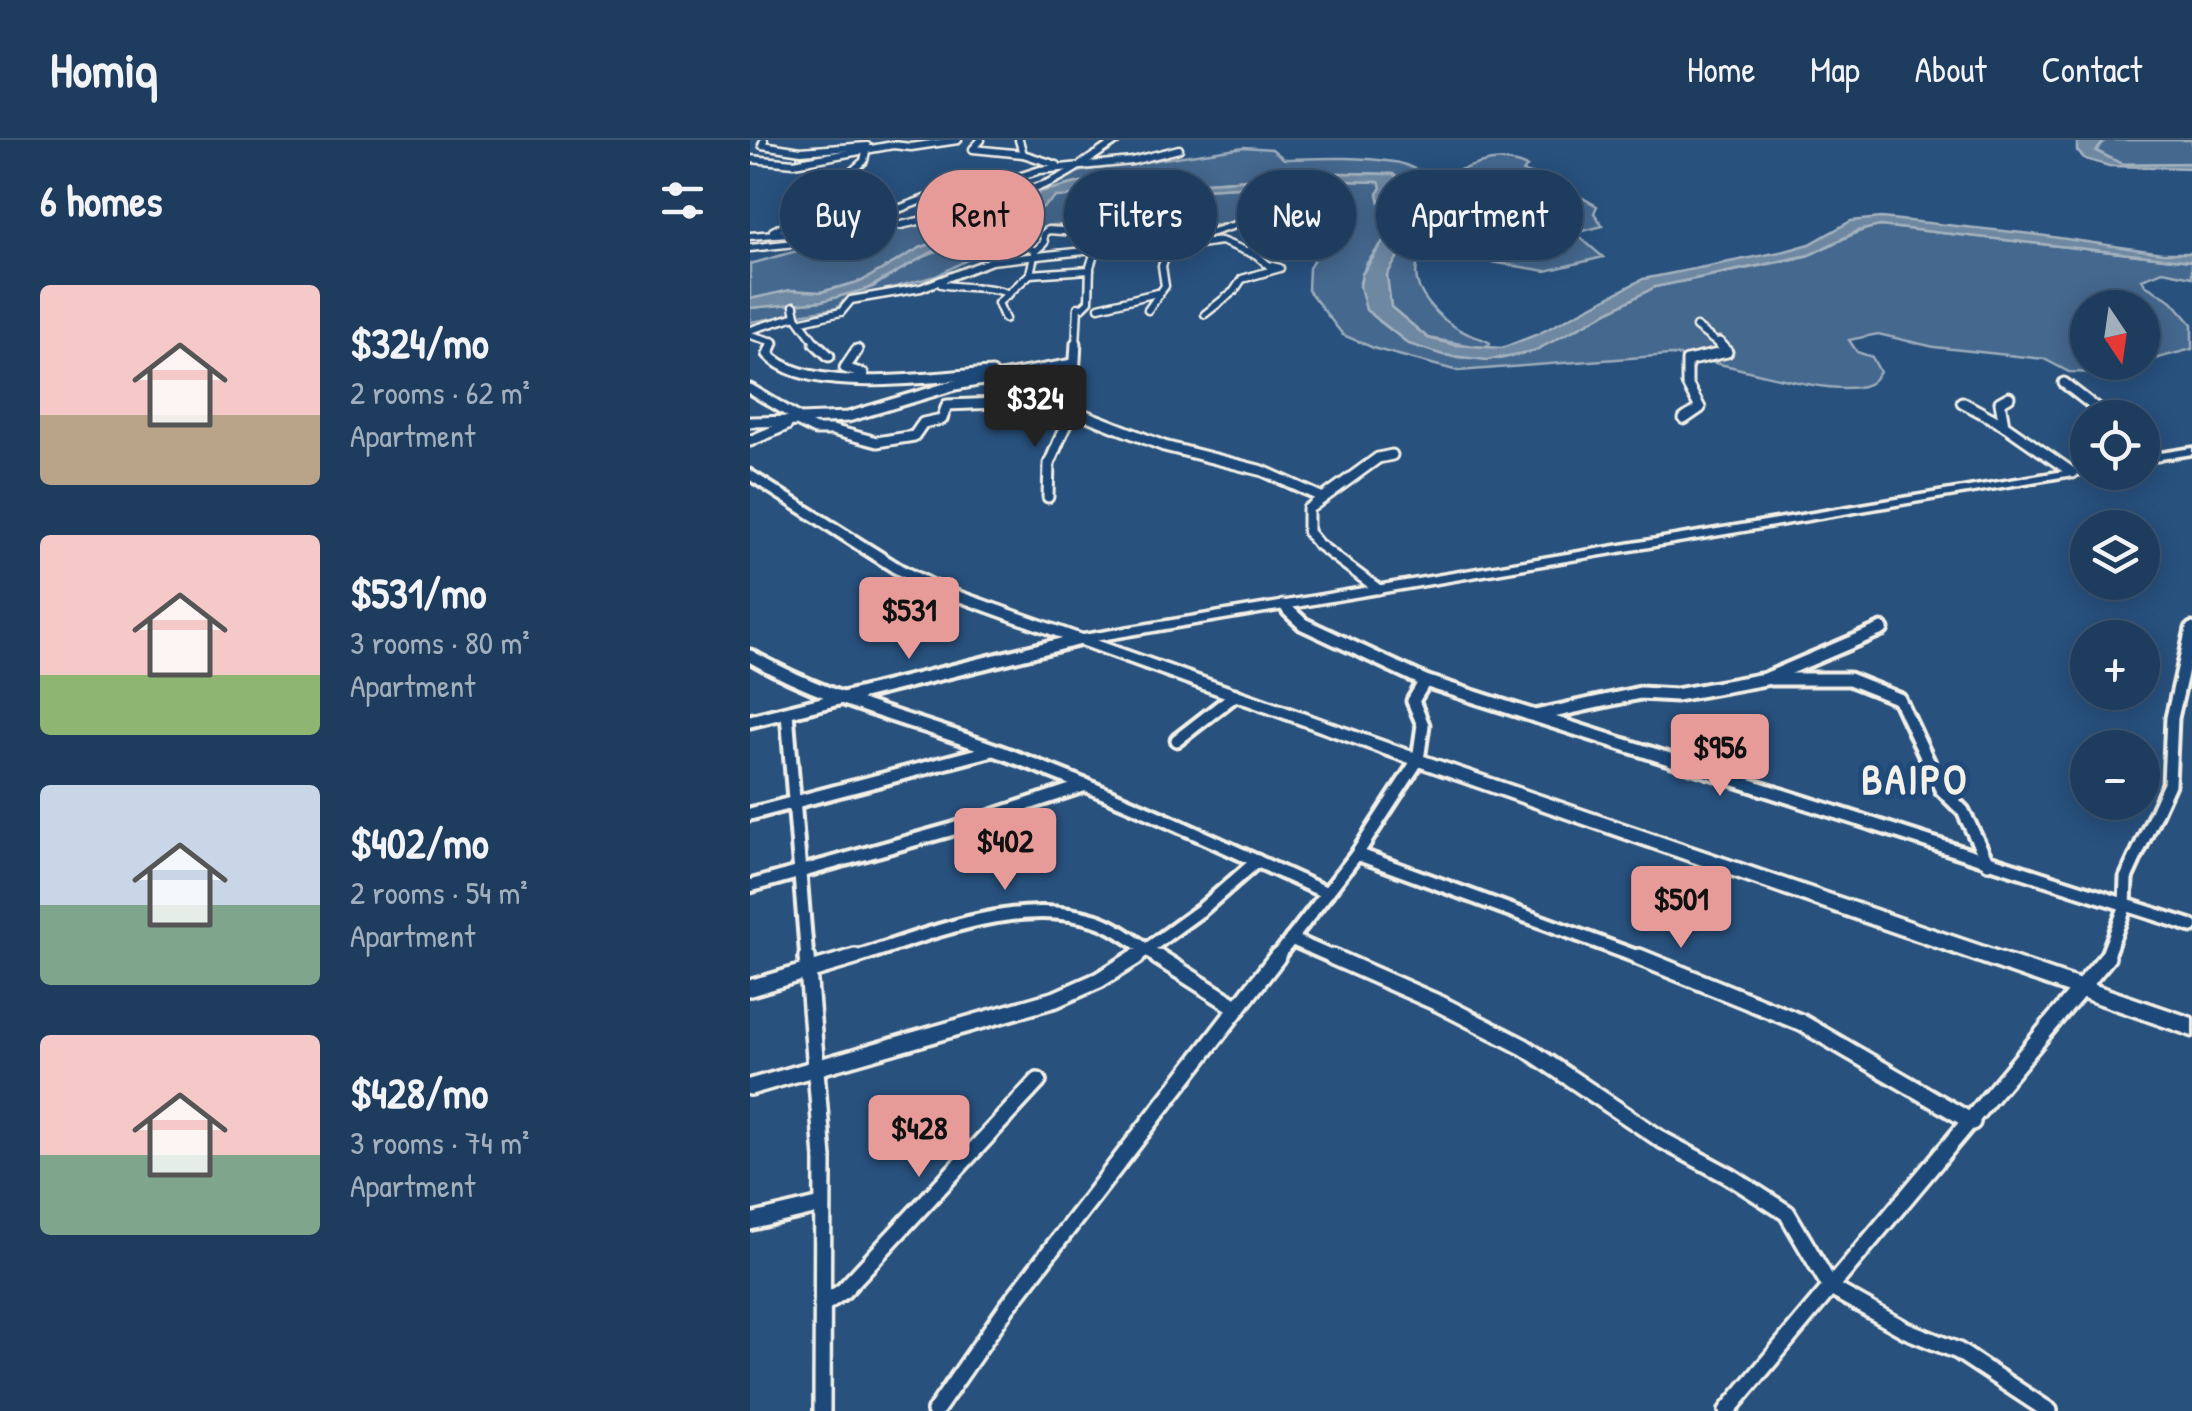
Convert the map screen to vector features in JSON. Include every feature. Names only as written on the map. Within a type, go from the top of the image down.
[{"type":"main road","points":[[750,474],[898,568],[941,590],[1418,760],[2192,1026]]},
{"type":"street","points":[[750,157],[765,144],[784,140]]},
{"type":"street","points":[[750,157],[794,164],[958,140]]},
{"type":"street","points":[[980,140],[973,150],[1023,154],[1061,166]]},
{"type":"street","points":[[1019,140],[1018,148],[1023,154]]},
{"type":"street","points":[[1044,188],[1061,182],[1118,140]]},
{"type":"street","points":[[753,237],[792,226],[829,192],[844,171],[864,161],[867,146],[819,151],[765,144]]},
{"type":"street","points":[[1044,171],[1061,166],[1132,162],[1179,149]]},
{"type":"street","points":[[1061,166],[1061,182]]},
{"type":"street","points":[[753,237],[780,236]]},
{"type":"street","points":[[750,248],[780,245]]},
{"type":"street","points":[[750,333],[798,314],[841,312],[851,300],[882,298],[997,260]]},
{"type":"street","points":[[1005,318],[998,303],[1030,274],[1034,260]]},
{"type":"street","points":[[1048,497],[1045,487],[1056,444],[1072,405],[1080,307],[1088,301],[1092,260]]},
{"type":"street","points":[[1148,310],[1165,286],[1164,260]]},
{"type":"street","points":[[1205,314],[1234,291],[1242,279],[1280,268],[1263,260]]},
{"type":"street","points":[[1030,274],[1090,270]]},
{"type":"street","points":[[932,284],[955,285],[966,290],[999,289],[1009,294]]},
{"type":"street","points":[[1098,307],[1157,293]]},
{"type":"street","points":[[798,314],[819,350],[829,356]]},
{"type":"street","points":[[1684,419],[1700,408],[1687,384],[1688,361],[1696,356],[1727,352],[1710,334],[1696,327]]},
{"type":"street","points":[[750,333],[774,342],[768,354],[782,370],[806,377],[1010,373]]},
{"type":"street","points":[[857,350],[845,368],[874,378]]},
{"type":"street","points":[[750,422],[848,417],[909,396],[1010,373],[1073,364]]},
{"type":"street","points":[[2064,383],[2086,400]]},
{"type":"street","points":[[750,389],[815,430],[832,430],[877,442],[914,436],[923,423],[942,418],[947,405],[1025,399],[1072,405],[1164,446],[1263,472],[1321,497]]},
{"type":"street","points":[[2004,425],[2000,402],[2009,397]]},
{"type":"street","points":[[1962,402],[2004,425],[2070,471]]},
{"type":"street","points":[[750,441],[798,420]]},
{"type":"street","points":[[2160,456],[2192,451]]},
{"type":"street","points":[[1378,589],[1318,544],[1308,532],[1308,510],[1378,458],[1392,455]]},
{"type":"street","points":[[750,722],[1077,640],[2070,474]]},
{"type":"street","points":[[1282,604],[1303,624],[1425,681],[2125,908],[2192,926]]},
{"type":"street","points":[[1765,678],[1882,629]]},
{"type":"street","points":[[1728,1411],[2108,956],[2125,908],[2126,878],[2169,784],[2172,718],[2192,629]]},
{"type":"street","points":[[750,656],[768,668],[843,699],[1086,785],[1327,893]]},
{"type":"street","points":[[750,671],[768,668]]},
{"type":"street","points":[[1531,717],[1640,692],[1676,695],[1765,678],[1848,678],[1899,698],[1941,789],[1963,811],[1988,864]]},
{"type":"street","points":[[935,1411],[1008,1307],[1357,854],[1418,760],[1423,725],[1413,700],[1425,681]]},
{"type":"street","points":[[1177,740],[1234,695]]},
{"type":"street","points":[[787,712],[816,1068],[822,1204],[822,1411]]},
{"type":"street","points":[[750,814],[993,750]]},
{"type":"street","points":[[750,886],[984,820],[1086,785]]},
{"type":"street","points":[[1357,854],[1589,938],[1802,1023],[1972,1122]]},
{"type":"street","points":[[750,1087],[1058,998],[1099,980],[1211,903],[1257,862]]},
{"type":"street","points":[[750,988],[1001,915],[1060,912],[1100,921],[1238,1008]]},
{"type":"street","points":[[1291,940],[1440,1004],[1524,1047],[1662,1140],[1731,1176],[1786,1213],[1831,1288],[1906,1330],[1958,1352],[2050,1411]]},
{"type":"street","points":[[822,1305],[843,1291],[1038,1081]]},
{"type":"street","points":[[750,1222],[822,1204]]},
{"type":"shaded area","points":[[2105,140],[2192,140],[2192,163],[2122,164],[2095,150]]},
{"type":"shaded area","points":[[2105,140],[2096,151],[2122,164],[2192,163],[2192,168],[2109,166],[2085,159],[2077,151],[2077,143]]},
{"type":"shaded area","points":[[1244,147],[1272,149],[1284,159],[1380,160],[1418,170],[1376,170],[1376,174],[1356,173],[1356,170],[1237,170],[1237,180],[1217,181],[1217,170],[1089,170]]},
{"type":"shaded area","points":[[1500,161],[1527,167],[1525,170],[1457,170]]},
{"type":"shaded area","points":[[1356,173],[1376,174],[1376,182],[1356,181]]},
{"type":"shaded area","points":[[1064,176],[1064,186],[1044,191],[1044,182]]},
{"type":"shaded area","points":[[1237,180],[1237,187],[1217,188],[1217,181]]},
{"type":"shaded area","points":[[1356,181],[1376,182],[1376,251],[1366,264],[1360,283],[1379,321],[1409,344],[1453,357],[1500,359],[1534,351],[1655,287],[1800,258],[1880,226],[2192,261],[2192,277],[2163,271],[2142,279],[2153,290],[2070,290],[2070,372],[2044,359],[1934,347],[1878,334],[1849,340],[1857,352],[1872,357],[1880,372],[1869,384],[1845,388],[1670,355],[1458,371],[1376,349],[1343,335],[1308,290],[1313,260],[1356,260]]},
{"type":"shaded area","points":[[1064,186],[1064,197],[1056,197],[1044,206],[1044,191]]},
{"type":"shaded area","points":[[1237,187],[1237,223],[1217,225],[1217,188]]},
{"type":"shaded area","points":[[1064,197],[1064,225],[1044,227],[1044,206]]},
{"type":"shaded area","points":[[1583,198],[1597,206],[1594,213],[1603,226],[1583,231]]},
{"type":"shaded area","points":[[917,217],[917,250],[862,281],[813,294],[795,290],[750,299],[750,264],[780,256],[780,260],[897,260],[897,223]]},
{"type":"shaded area","points":[[1881,218],[2162,253],[2192,253],[2192,261],[1880,226],[1858,231],[1809,255],[1655,287],[1534,351],[1487,360],[1443,355],[1409,344],[1366,310],[1360,286],[1362,274],[1376,253],[1376,260],[1396,260],[1387,275],[1391,307],[1428,338],[1455,345],[1502,348],[1538,334],[1643,279],[1785,251],[1810,244],[1851,221]]},
{"type":"shaded area","points":[[1583,240],[1603,257],[1546,271],[1492,262],[1583,260]]},
{"type":"shaded area","points":[[917,250],[918,260],[867,289],[822,301],[750,308],[750,299],[790,290],[821,292],[862,281]]},
{"type":"shaded area","points":[[967,260],[936,276],[843,301],[837,308],[750,322],[750,308],[822,301],[873,287],[911,262]]},
{"type":"shaded area","points":[[1395,260],[1419,260],[1418,282],[1429,304],[1458,329],[1490,343],[1484,348],[1428,338],[1391,307],[1386,275]]},
{"type":"shaded area","points":[[2160,294],[2172,301],[2192,324],[2192,349],[2160,357]]},
{"type":"district","name":"BAIPO","points":[[1915,779]]}]
